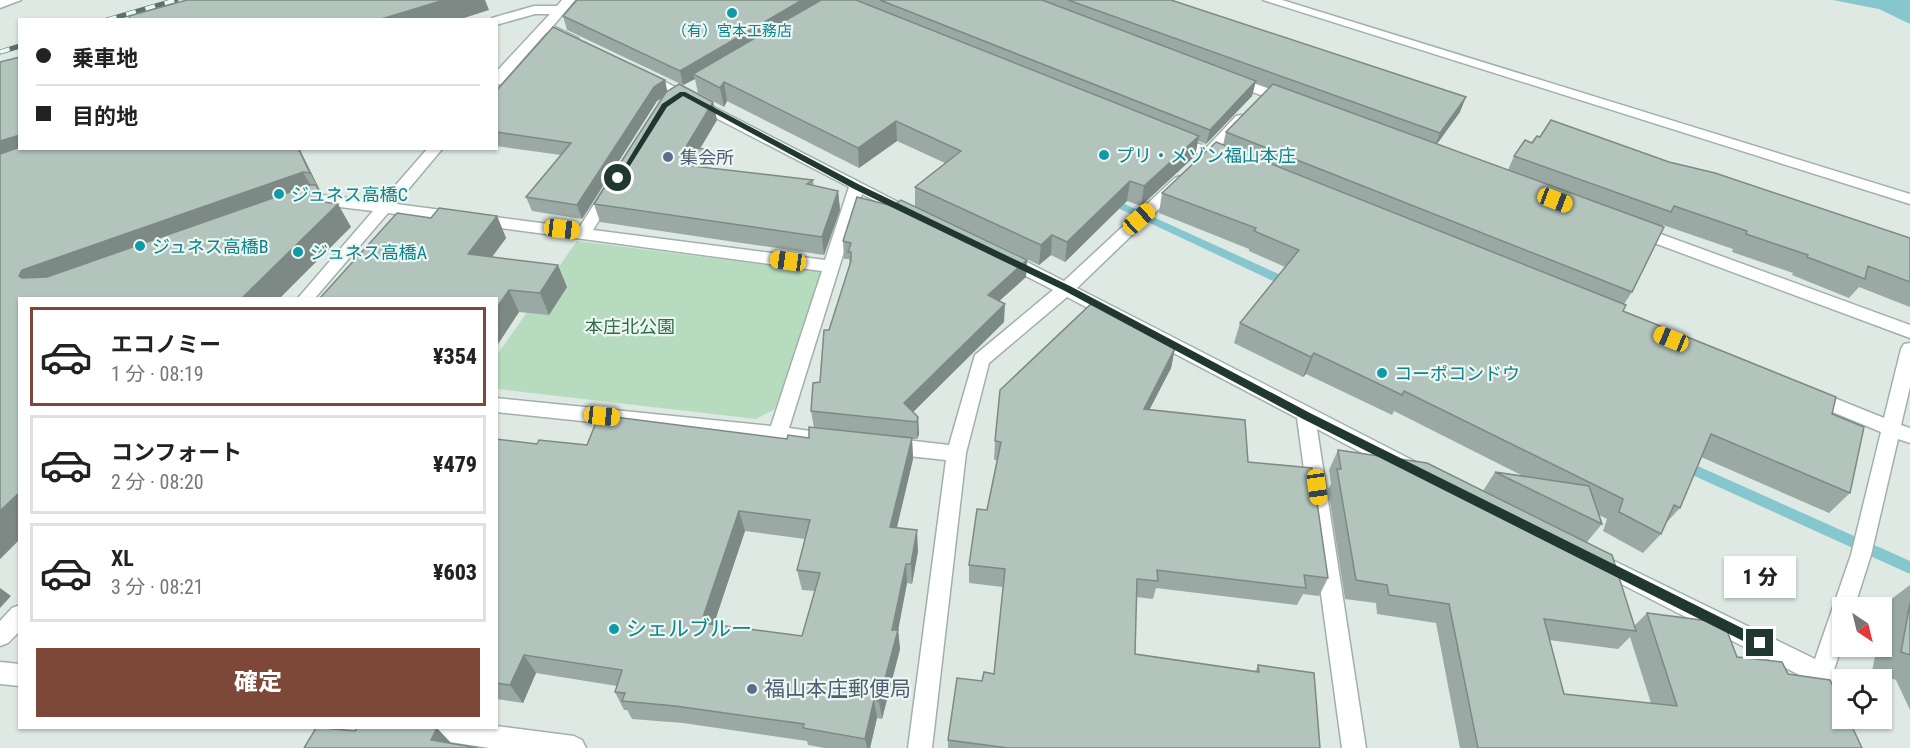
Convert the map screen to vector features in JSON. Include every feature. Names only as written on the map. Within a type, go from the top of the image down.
[{"type":"street","points":[[0,4],[15,0]]},
{"type":"street","points":[[1269,0],[1910,199]]},
{"type":"street","points":[[498,20],[534,10],[565,5]]},
{"type":"street","points":[[498,79],[565,5]]},
{"type":"street","points":[[545,27],[588,47]]},
{"type":"street","points":[[630,68],[687,90],[857,187],[930,222]]},
{"type":"street","points":[[1212,72],[1300,105]]},
{"type":"street","points":[[664,105],[687,90]]},
{"type":"street","points":[[920,748],[956,453],[981,360],[1067,288],[1209,153],[1267,92]]},
{"type":"street","points":[[1154,131],[1242,166]]},
{"type":"street","points":[[307,297],[434,150]]},
{"type":"street","points":[[584,232],[621,174]]},
{"type":"street","points":[[778,434],[857,187]]},
{"type":"street","points":[[289,212],[322,200],[584,232],[833,267]]},
{"type":"street","points":[[1622,225],[1910,332]]},
{"type":"street","points":[[993,253],[1067,288],[1306,416],[1422,474]]},
{"type":"street","points":[[1847,597],[1863,546],[1910,349]]},
{"type":"street","points":[[1792,388],[1910,436]]},
{"type":"street","points":[[498,405],[849,441]]},
{"type":"street","points":[[1306,416],[1354,748]]},
{"type":"street","points":[[873,444],[956,453]]},
{"type":"street","points":[[1580,553],[1821,674],[1832,697]]},
{"type":"street","points":[[0,636],[18,617]]},
{"type":"street","points":[[1821,674],[1832,642]]},
{"type":"street","points":[[0,673],[18,675]]},
{"type":"street","points":[[436,729],[574,748]]},
{"type":"green space","name":"本庄北公園","points":[[577,241],[821,272],[775,409],[756,419],[498,389],[498,354]]},
{"type":"water","points":[[1833,0],[1910,0],[1910,24],[1879,9]]},
{"type":"building","points":[[187,0],[444,0],[385,18],[130,18],[129,16]]},
{"type":"building","points":[[577,0],[802,0],[680,71],[563,16]]},
{"type":"building","points":[[821,0],[856,0],[1199,136],[1144,186],[1130,181],[1067,242],[1052,235],[1041,245],[915,187],[961,151],[896,121],[858,148],[724,82],[720,88],[693,74]]},
{"type":"building","points":[[880,0],[1042,0],[1256,81],[1210,130]]},
{"type":"building","points":[[1068,0],[1171,0],[1466,97],[1440,133]]},
{"type":"building","points":[[553,27],[665,80],[654,87],[577,205],[526,197],[571,143],[498,132],[498,89]]},
{"type":"building","points":[[18,58],[18,136],[0,141],[0,62]]},
{"type":"building","points":[[679,84],[713,102],[686,147],[704,149],[692,166],[813,180],[807,184],[838,191],[822,237],[594,204],[666,92]]},
{"type":"building","points":[[1273,84],[1664,227],[1632,292],[1226,132]]},
{"type":"building","points":[[1551,120],[1669,162],[1715,173],[1910,238],[1910,282],[1868,266],[1865,279],[1807,257],[1808,255],[1746,234],[1747,231],[1674,206],[1671,212],[1514,156],[1525,140],[1532,143],[1537,136],[1540,137]]},
{"type":"building","points":[[1216,142],[1626,305],[1623,311],[1836,397],[1832,414],[1864,427],[1850,493],[1711,434],[1680,508],[1674,505],[1661,534],[1619,512],[1623,499],[1404,391],[1402,395],[1314,353],[1311,357],[1240,323],[1299,250],[1254,231],[1256,228],[1162,193]]},
{"type":"building","points":[[18,148],[18,150],[299,150],[310,173],[303,172],[22,270],[19,276],[22,278],[47,277],[310,185],[316,185],[324,202],[338,204],[243,297],[18,297],[18,494],[0,511],[0,154]]},
{"type":"building","points":[[857,197],[893,206],[901,200],[1027,260],[988,295],[1005,304],[904,403],[918,417],[917,422],[811,411],[813,383],[820,382],[824,330],[829,330],[851,261],[851,252],[848,252],[851,243],[843,241]]},
{"type":"building","points":[[439,208],[497,216],[468,254],[558,265],[540,293],[509,290],[498,306],[498,297],[321,297],[397,213],[431,218]]},
{"type":"building","points":[[1092,303],[1175,348],[1144,409],[1245,420],[1248,462],[1312,468],[1328,578],[1304,575],[1306,588],[1157,570],[1158,581],[1137,579],[1135,654],[1259,672],[1258,665],[1314,673],[1320,748],[1008,748],[948,740],[957,678],[982,681],[984,672],[994,674],[1005,569],[969,565],[977,509],[987,510],[1001,442],[995,441],[1000,390]]},
{"type":"building","points":[[599,415],[787,439],[788,435],[809,438],[809,427],[912,438],[890,527],[917,530],[911,564],[906,564],[892,630],[898,630],[879,701],[874,700],[865,739],[803,728],[804,724],[622,701],[625,693],[615,692],[622,670],[524,655],[510,685],[498,683],[498,439],[537,444],[539,440],[587,445]],"holes":[[[739,511],[810,520],[797,570],[820,573],[802,636],[701,623]]]},
{"type":"building","points":[[1338,450],[1427,463],[1612,555],[1636,631],[1544,619],[1564,694],[1677,706],[1647,613],[1724,623],[1737,657],[1782,662],[1788,674],[1830,680],[1832,684],[1832,729],[1853,729],[1862,748],[1478,748],[1449,604],[1389,595],[1387,585],[1356,580],[1337,469],[1341,469]]},
{"type":"building","points":[[1495,472],[1589,486],[1602,524]]},
{"type":"building","points":[[1910,603],[1910,655],[1901,652]]},
{"type":"building","points":[[315,729],[355,731],[356,729],[436,729],[431,740],[478,748],[304,748]]},
{"type":"waterway","points":[[1107,199],[1290,284]]},
{"type":"waterway","points":[[1682,464],[1910,568]]},
{"type":"railway","points":[[114,18],[176,0]]},
{"type":"railway","points":[[0,52],[18,47]]},
{"type":"place","name":"（有）宮本工務店","points":[[732,13]]},
{"type":"place","name":"プリ・メゾン福山本庄","points":[[1104,155]]},
{"type":"place","name":"集会所","points":[[668,157]]},
{"type":"place","name":"ジュネス高橋C","points":[[279,194]]},
{"type":"place","name":"ジュネス高橋B","points":[[140,246]]},
{"type":"place","name":"ジュネス高橋A","points":[[298,252]]},
{"type":"place","name":"コーポコンドウ","points":[[1382,373]]},
{"type":"place","name":"シェルブルー","points":[[614,629]]},
{"type":"place","name":"福山本庄郵便局","points":[[752,689]]},
{"type":"route","points":[[618,178],[664,105],[682,93],[857,187],[1067,288],[1306,416],[1760,643]]}]
